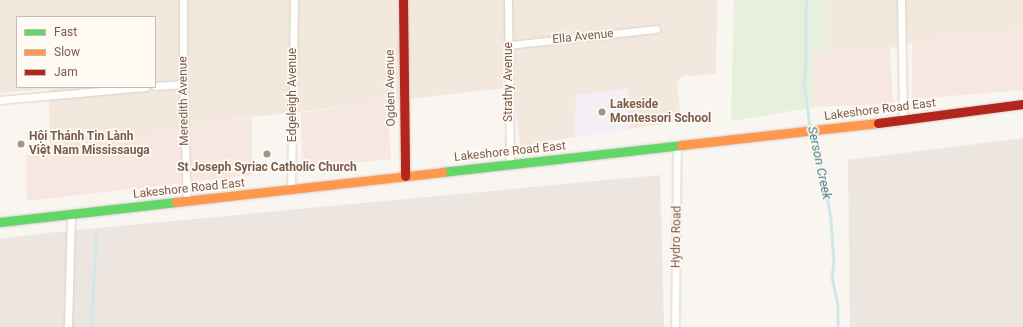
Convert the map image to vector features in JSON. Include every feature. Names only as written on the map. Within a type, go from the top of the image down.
[{"type":"main road","name":"Ogden Avenue","points":[[402,0],[405,176]]},
{"type":"main road","name":"Lakeshore Road East","points":[[0,222],[677,146],[726,139],[820,130],[1023,104]]},
{"type":"street","name":"Meredith Avenue","points":[[183,0],[183,84],[187,202]]},
{"type":"street","name":"Edgeleigh Avenue","points":[[291,190],[294,0]]},
{"type":"street","name":"Strathy Avenue","points":[[508,0],[510,164]]},
{"type":"street","points":[[901,0],[903,120]]},
{"type":"street","name":"Ella Avenue","points":[[509,45],[656,29]]},
{"type":"street","points":[[156,86],[183,84]]},
{"type":"street","points":[[0,100],[134,88]]},
{"type":"street","name":"Hydro Road","points":[[675,327],[677,146]]},
{"type":"street","points":[[68,327],[71,214]]},
{"type":"shaded area","points":[[0,0],[717,0],[716,74],[683,76],[677,82],[681,121],[630,129],[628,89],[576,95],[575,137],[520,146],[514,90],[504,88],[194,124],[177,131],[129,142],[50,151],[49,89],[0,93]]},
{"type":"shaded area","points":[[826,0],[1023,0],[1023,30],[912,43],[890,48],[825,51]]},
{"type":"shaded area","points":[[1023,30],[1023,90],[912,99],[912,43]]},
{"type":"shaded area","points":[[890,48],[893,103],[815,107],[812,52]]},
{"type":"shaded area","name":"Lakeside Montessori School","points":[[628,89],[630,129],[575,137],[576,95]]},
{"type":"shaded area","points":[[387,101],[391,159],[302,168],[301,113]]},
{"type":"shaded area","points":[[252,118],[252,175],[27,201],[26,155],[129,142],[177,131],[194,124]]},
{"type":"shaded area","points":[[1023,138],[1023,327],[850,327],[848,160]]},
{"type":"shaded area","points":[[660,175],[664,327],[0,327],[0,239],[46,233]]},
{"type":"green space","points":[[734,0],[826,0],[825,51],[812,52],[815,107],[731,121]]},
{"type":"waterway","name":"Serson Creek","points":[[807,0],[806,65],[804,81],[810,128]]},
{"type":"waterway","name":"Serson Creek","points":[[811,133],[823,172],[831,219],[834,262],[832,277],[838,305],[838,327]]},
{"type":"waterway","points":[[91,327],[96,234]]},
{"type":"traffic: fast","points":[[442,172],[681,145]]},
{"type":"traffic: fast","points":[[0,222],[176,202]]},
{"type":"traffic: slow","points":[[681,145],[878,123]]},
{"type":"traffic: slow","points":[[176,202],[442,172]]},
{"type":"traffic: jam","points":[[403,0],[405,176]]},
{"type":"traffic: jam","points":[[878,123],[1023,104]]},
{"type":"place","name":"Lakeside Montessori School","points":[[602,112]]},
{"type":"place","name":"Hội Thánh Tin Lành Việt Nam Mississauga","points":[[21,144]]},
{"type":"place","name":"St Joseph Syriac Catholic Church","points":[[267,154]]}]
